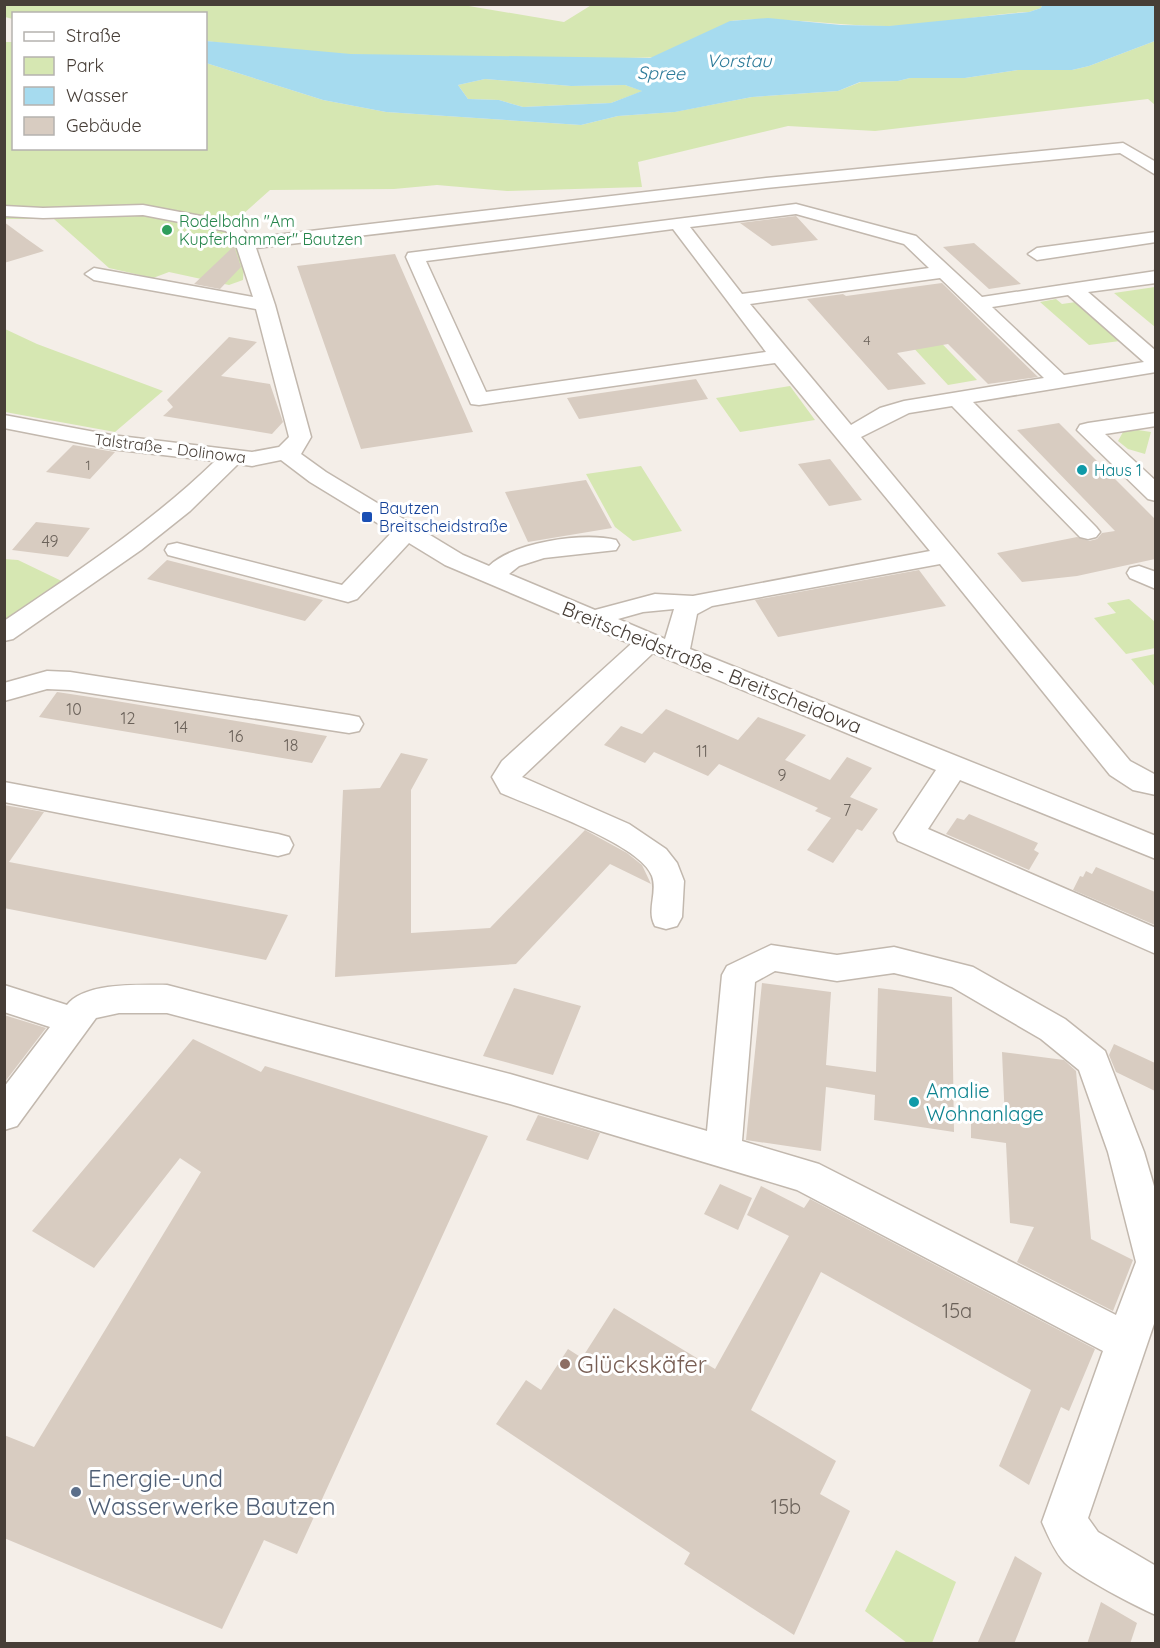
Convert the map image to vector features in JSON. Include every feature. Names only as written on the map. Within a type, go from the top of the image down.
[{"type":"street","points":[[245,244],[766,183],[826,179],[1123,148],[1155,170]]},
{"type":"street","points":[[780,356],[479,399],[415,257],[796,209],[910,240],[1060,382]]},
{"type":"street","points":[[4,211],[43,213],[143,210],[232,227],[245,244],[265,305],[299,428],[300,437],[297,444],[285,453]]},
{"type":"street","points":[[824,216],[844,230],[876,243],[890,257],[889,269],[877,281]]},
{"type":"street","points":[[678,223],[780,356],[848,435],[1120,768],[1143,783],[1155,785]]},
{"type":"street","points":[[1037,254],[1155,237]]},
{"type":"street","points":[[738,300],[944,272]]},
{"type":"street","points":[[94,274],[265,305]]},
{"type":"street","points":[[977,303],[1155,277]]},
{"type":"street","points":[[1072,289],[1155,364]]},
{"type":"street","points":[[848,435],[904,407],[1155,364]]},
{"type":"street","points":[[957,398],[1088,532]]},
{"type":"street","points":[[1155,419],[1088,430],[1155,494]]},
{"type":"street","name":"Talstraße - Dolinowa","points":[[4,421],[111,442],[231,458],[252,459],[285,453]]},
{"type":"street","name":"Breitscheidstraße - Breitscheidowa","points":[[285,453],[318,477],[454,560],[953,767],[1155,848]]},
{"type":"street","points":[[4,633],[158,525],[182,506],[231,458]]},
{"type":"street","points":[[177,550],[348,594],[407,530]]},
{"type":"street","points":[[492,576],[505,564],[522,557],[592,543],[608,546]]},
{"type":"street","points":[[593,619],[629,606],[662,600],[694,604],[749,590],[945,556]]},
{"type":"street","points":[[676,653],[679,630],[686,610],[694,604]]},
{"type":"street","points":[[649,642],[512,768],[507,777],[511,786],[602,824],[650,852],[667,873],[666,917]]},
{"type":"street","points":[[4,692],[47,680],[70,681],[349,724]]},
{"type":"street","points":[[953,767],[909,833],[1155,942]]},
{"type":"street","points":[[4,792],[278,845]]},
{"type":"street","points":[[723,1152],[739,975],[771,958],[837,968],[894,960],[961,976],[1053,1029],[1093,1061],[1126,1152],[1155,1262],[1125,1341],[1064,1522],[1082,1548],[1155,1592]]},
{"type":"street","points":[[4,998],[75,1021]]},
{"type":"street","points":[[4,1115],[85,1007],[119,999],[167,999],[510,1089],[806,1176],[1125,1341]]},
{"type":"green space","points":[[5,4],[457,4],[564,22],[593,4],[1042,5],[1041,8],[1029,12],[887,26],[789,20],[730,21],[802,53],[578,59],[429,58],[280,49],[207,41],[207,12],[12,12],[12,19],[5,17]]},
{"type":"green space","points":[[1155,41],[1155,105],[1148,99],[875,131],[788,126],[638,162],[642,187],[507,191],[437,185],[394,189],[270,190],[232,224],[145,207],[45,210],[5,208],[4,42],[12,42],[12,150],[207,150],[207,63],[323,100],[386,112],[581,125],[618,116],[674,112],[752,97],[838,91],[861,82],[898,81],[910,78],[965,78],[1018,70],[1072,70],[1089,66]]},
{"type":"green space","points":[[485,79],[571,86],[625,85],[643,91],[611,103],[523,107],[499,100],[468,99],[458,85]]},
{"type":"green space","points":[[135,213],[203,223],[227,231],[239,240],[241,246],[243,280],[229,285],[169,272],[153,278],[109,268],[54,219],[5,219],[5,214]]},
{"type":"green space","points":[[1155,287],[1155,327],[1114,293]]},
{"type":"green space","points":[[1056,299],[1062,304],[1076,302],[1120,341],[1089,345],[1040,302]]},
{"type":"green space","points":[[924,325],[977,380],[948,385],[896,329]]},
{"type":"green space","points":[[5,329],[37,344],[163,391],[115,432],[5,412]]},
{"type":"green space","points":[[790,386],[815,420],[740,432],[716,398]]},
{"type":"green space","points":[[1138,430],[1151,432],[1145,454],[1128,449],[1118,441],[1123,432]]},
{"type":"green space","points":[[641,466],[682,531],[633,541],[615,527],[586,474]]},
{"type":"green space","points":[[4,559],[18,560],[72,586],[4,632]]},
{"type":"green space","points":[[1129,599],[1155,622],[1155,648],[1126,654],[1094,618],[1116,613],[1107,603]]},
{"type":"green space","points":[[1156,654],[1155,687],[1131,659]]},
{"type":"green space","points":[[896,1550],[956,1582],[932,1643],[907,1643],[865,1611]]},
{"type":"water","name":"Vorstau","points":[[1042,5],[1155,5],[1155,41],[1089,66],[1072,70],[1018,70],[965,78],[910,78],[898,81],[860,82],[838,91],[752,97],[675,112],[618,116],[581,125],[386,112],[323,100],[207,63],[207,41],[351,54],[650,58],[730,21],[768,18],[841,25],[889,26],[1029,12],[1041,8]],"holes":[[[485,79],[571,86],[625,85],[642,91],[611,103],[523,107],[499,100],[468,99],[458,85]]]},
{"type":"building","points":[[796,216],[818,240],[772,246],[740,223]]},
{"type":"building","points":[[4,222],[27,239],[44,251],[4,263]]},
{"type":"building","points":[[974,243],[1021,284],[989,289],[943,247]]},
{"type":"building","points":[[234,246],[241,267],[220,289],[194,284]]},
{"type":"building","points":[[395,254],[473,432],[361,449],[297,266]]},
{"type":"building","points":[[942,283],[1038,377],[988,384],[948,344],[897,353],[926,384],[888,390],[807,299],[843,294],[846,296]]},
{"type":"building","points":[[229,337],[257,342],[221,376],[270,384],[283,422],[272,434],[163,416],[173,407],[167,400]]},
{"type":"building","points":[[696,379],[708,399],[579,419],[567,398]]},
{"type":"building","points":[[1059,423],[1155,519],[1155,559],[1077,576],[1022,582],[997,553],[1077,537],[1089,541],[1097,539],[1102,533],[1115,531],[1017,430]]},
{"type":"building","points":[[73,445],[115,452],[90,479],[46,472]]},
{"type":"building","points":[[830,459],[862,500],[829,506],[798,464]]},
{"type":"building","points":[[586,480],[612,528],[528,542],[505,492]]},
{"type":"building","points":[[36,522],[90,528],[68,557],[12,550]]},
{"type":"building","points":[[167,560],[323,600],[305,621],[147,579]]},
{"type":"building","points":[[919,570],[946,606],[778,637],[755,600]]},
{"type":"building","points":[[57,692],[327,736],[312,763],[39,717]]},
{"type":"building","points":[[666,709],[738,740],[758,717],[806,735],[785,760],[830,780],[847,757],[872,768],[850,797],[878,809],[862,831],[857,829],[833,863],[807,850],[831,818],[815,811],[818,808],[719,764],[708,776],[654,752],[645,763],[604,745],[621,726],[642,734]]},
{"type":"building","points":[[401,753],[428,759],[411,790],[411,933],[490,928],[585,830],[627,853],[642,865],[651,884],[610,864],[516,964],[335,977],[343,790],[380,788]]},
{"type":"building","points":[[4,805],[44,812],[9,862],[288,915],[266,960],[4,908]]},
{"type":"building","points":[[969,814],[1038,843],[1034,850],[1039,853],[1029,870],[946,834],[957,818],[964,820]]},
{"type":"building","points":[[1096,867],[1155,892],[1155,925],[1073,890],[1080,876],[1083,877],[1086,871],[1092,874]]},
{"type":"building","name":"Amalie Wohnanlage","points":[[762,983],[831,992],[826,1065],[876,1072],[878,988],[952,997],[954,1132],[874,1120],[875,1095],[826,1087],[821,1151],[746,1140]]},
{"type":"building","points":[[514,988],[581,1006],[553,1075],[483,1056]]},
{"type":"building","points":[[4,1015],[46,1028],[4,1083]]},
{"type":"building","points":[[193,1039],[261,1072],[265,1066],[488,1136],[297,1554],[264,1540],[222,1629],[4,1538],[4,1435],[34,1447],[201,1172],[180,1158],[94,1268],[32,1231]]},
{"type":"building","points":[[1114,1044],[1155,1063],[1155,1091],[1116,1072],[1109,1055]]},
{"type":"building","points":[[1002,1052],[1064,1060],[1076,1071],[1091,1239],[1133,1260],[1113,1311],[1017,1262],[1034,1227],[1010,1223],[1006,1143],[971,1138],[971,1116],[1005,1121]]},
{"type":"building","points":[[538,1115],[600,1133],[588,1160],[526,1140]]},
{"type":"building","points":[[720,1184],[752,1198],[738,1230],[704,1214]]},
{"type":"building","points":[[761,1186],[804,1208],[810,1199],[1095,1349],[1069,1411],[1061,1407],[1029,1485],[999,1466],[1031,1390],[821,1272],[751,1410],[836,1461],[820,1494],[850,1511],[794,1635],[684,1564],[690,1553],[496,1424],[526,1380],[541,1390],[568,1349],[582,1358],[614,1308],[715,1369],[789,1236],[747,1215]]},
{"type":"building","points":[[1015,1556],[1042,1573],[1014,1644],[977,1644]]},
{"type":"building","points":[[1101,1602],[1137,1623],[1130,1644],[1087,1644]]},
{"type":"place","name":"Rodelbahn \"Am Kupferhammer\" Bautzen","points":[[167,230]]},
{"type":"place","name":"Haus 1","points":[[1082,470]]},
{"type":"place","name":"Bautzen Breitscheidstraße","points":[[367,517]]},
{"type":"place","name":"Amalie Wohnanlage","points":[[914,1102]]},
{"type":"place","name":"Glückskäfer","points":[[565,1364]]},
{"type":"place","name":"Energie-und Wasserwerke Bautzen","points":[[76,1492]]},
{"type":"water label","name":"Spree","points":[[661,73]]}]
